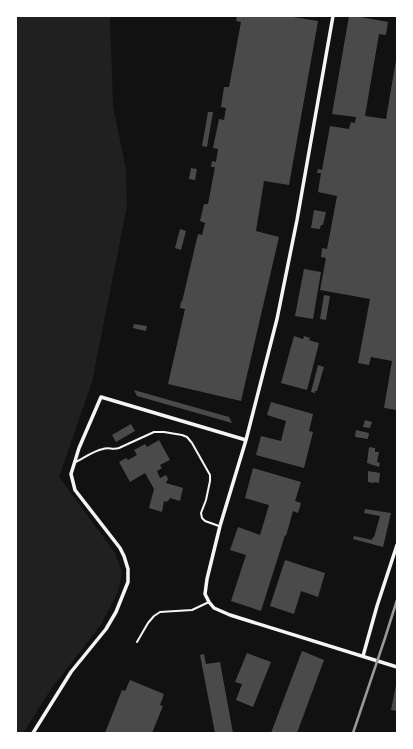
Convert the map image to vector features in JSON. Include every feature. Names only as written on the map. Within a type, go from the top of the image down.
[{"type":"street","points":[[333,16],[297,220],[277,319],[246,440],[220,526],[207,579],[205,594],[214,608],[230,615],[395,666]]},
{"type":"street","points":[[33,733],[70,672],[106,628],[116,612],[128,582],[128,569],[120,548],[75,490],[71,474],[79,448],[101,397],[246,440]]},
{"type":"street","points":[[363,656],[397,545]]},
{"type":"lane","points":[[74,463],[98,450],[105,448],[114,450],[154,432],[164,432],[187,437],[210,475],[206,500],[201,513],[202,518],[205,521],[220,526]]},
{"type":"lane","points":[[137,642],[148,623],[160,612],[192,610],[209,602]]},
{"type":"shaded area","points":[[16,16],[110,16],[113,106],[126,169],[127,206],[92,382],[59,477],[115,553],[122,572],[120,584],[117,594],[100,626],[51,689],[23,733],[16,733]]},
{"type":"building","points":[[237,16],[287,16],[318,21],[289,185],[264,181],[256,231],[279,237],[241,401],[168,384],[185,309],[180,308],[181,301],[182,302],[198,234],[202,235],[205,223],[200,221],[204,204],[208,204],[215,167],[211,167],[212,161],[216,162],[218,149],[213,148],[219,119],[224,120],[226,108],[221,107],[224,87],[229,87],[241,22],[236,21]]},
{"type":"building","points":[[349,16],[388,22],[386,35],[379,34],[365,116],[386,119],[397,60],[397,410],[384,408],[392,361],[371,357],[369,365],[358,363],[370,299],[320,290],[326,258],[321,257],[322,248],[327,249],[337,196],[318,192],[321,173],[317,173],[318,169],[322,170],[330,126],[349,129],[351,122],[355,123],[356,117],[332,114]]},
{"type":"building","points":[[208,112],[213,112],[207,147],[202,146]]},
{"type":"building","points":[[191,168],[197,169],[195,180],[189,179]]},
{"type":"building","points":[[314,210],[326,212],[323,225],[321,225],[320,229],[311,228]]},
{"type":"building","points":[[180,229],[186,231],[181,250],[175,248]]},
{"type":"building","points":[[304,269],[321,272],[313,319],[295,316]]},
{"type":"building","points":[[324,295],[330,296],[326,320],[320,319]]},
{"type":"building","points":[[134,324],[147,326],[146,331],[133,328]]},
{"type":"building","points":[[294,336],[303,339],[304,336],[310,338],[309,340],[319,343],[307,390],[281,383]]},
{"type":"building","points":[[318,365],[324,367],[317,391],[315,391],[315,393],[311,392]]},
{"type":"building","points":[[134,390],[229,417],[232,423],[137,396]]},
{"type":"building","points":[[271,402],[313,414],[309,431],[313,432],[304,468],[256,455],[261,436],[281,441],[286,421],[267,415]]},
{"type":"building","points":[[365,420],[372,422],[370,428],[363,427]]},
{"type":"building","points":[[131,424],[135,431],[116,442],[112,435]]},
{"type":"building","points":[[356,430],[369,433],[368,439],[355,437]]},
{"type":"building","points":[[159,440],[170,460],[160,465],[162,468],[157,471],[160,478],[166,475],[168,479],[166,483],[183,488],[180,501],[170,498],[166,502],[164,501],[162,512],[149,508],[154,489],[145,473],[130,482],[119,462],[126,458],[128,460],[137,455],[134,450],[145,444],[147,447]]},
{"type":"building","points":[[369,447],[375,448],[375,452],[379,452],[377,462],[380,463],[379,467],[367,463]]},
{"type":"building","points":[[253,468],[301,482],[295,501],[301,503],[298,513],[293,511],[261,611],[231,601],[246,555],[230,550],[238,527],[260,535],[269,505],[245,498]]},
{"type":"building","points":[[368,471],[380,473],[379,483],[368,482]]},
{"type":"building","points":[[365,509],[391,513],[383,547],[353,539],[354,536],[372,540],[374,537],[380,516],[364,513]]},
{"type":"building","points":[[285,560],[325,573],[318,597],[301,591],[294,614],[270,606]]},
{"type":"building","points":[[302,651],[324,660],[297,733],[271,733]]},
{"type":"building","points":[[247,653],[271,662],[253,707],[236,700],[242,684],[235,682]]},
{"type":"building","points":[[204,654],[206,664],[220,662],[233,733],[215,733],[200,655]]},
{"type":"building","points":[[130,680],[164,694],[160,705],[163,706],[152,733],[105,733],[122,690],[125,691]]},
{"type":"building","points":[[397,685],[397,711],[391,710]]},
{"type":"railway","points":[[353,733],[397,600]]}]
